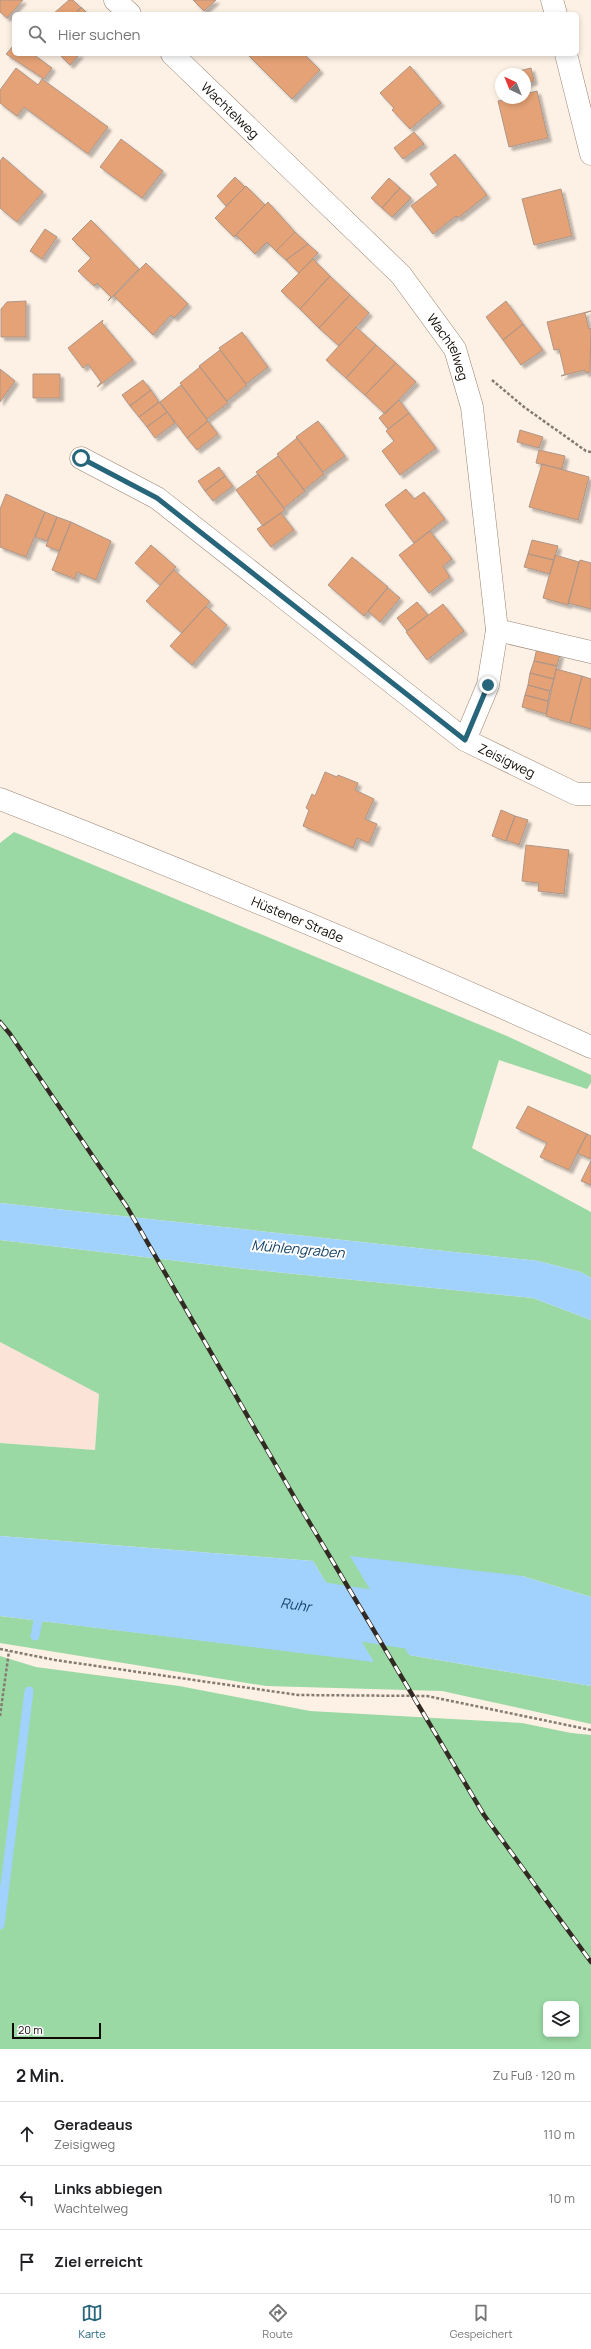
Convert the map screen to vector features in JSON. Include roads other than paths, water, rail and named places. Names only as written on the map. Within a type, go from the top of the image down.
[{"type":"street","points":[[115,0],[128,12]]},
{"type":"street","points":[[552,0],[555,12]]},
{"type":"street","name":"Wachtelweg","points":[[174,56],[401,275],[456,349],[472,407],[497,630],[488,685],[465,740]]},
{"type":"street","points":[[566,56],[591,154]]},
{"type":"street","name":"Zeisigweg","points":[[81,458],[157,498],[465,740],[576,794],[591,794]]},
{"type":"street","points":[[497,630],[591,652]]},
{"type":"street","name":"Hüstener Straße","points":[[0,799],[196,875],[452,984],[591,1047]]},
{"type":"water","name":"Mühlengraben","points":[[0,1203],[538,1261],[581,1272],[591,1278],[591,1320],[533,1298],[246,1269],[0,1240]]},
{"type":"water","points":[[0,1536],[313,1561],[374,1662],[0,1616]]},
{"type":"water","points":[[350,1556],[522,1576],[591,1597],[591,1686],[409,1655]]},
{"type":"waterway","name":"Ruhr","points":[[271,1601],[591,1650]]},
{"type":"waterway","points":[[35,1636],[40,1610]]},
{"type":"waterway","points":[[0,1925],[29,1691]]},
{"type":"railway","points":[[0,1022],[10,1034],[127,1207],[296,1500],[484,1815],[591,1962]]}]
